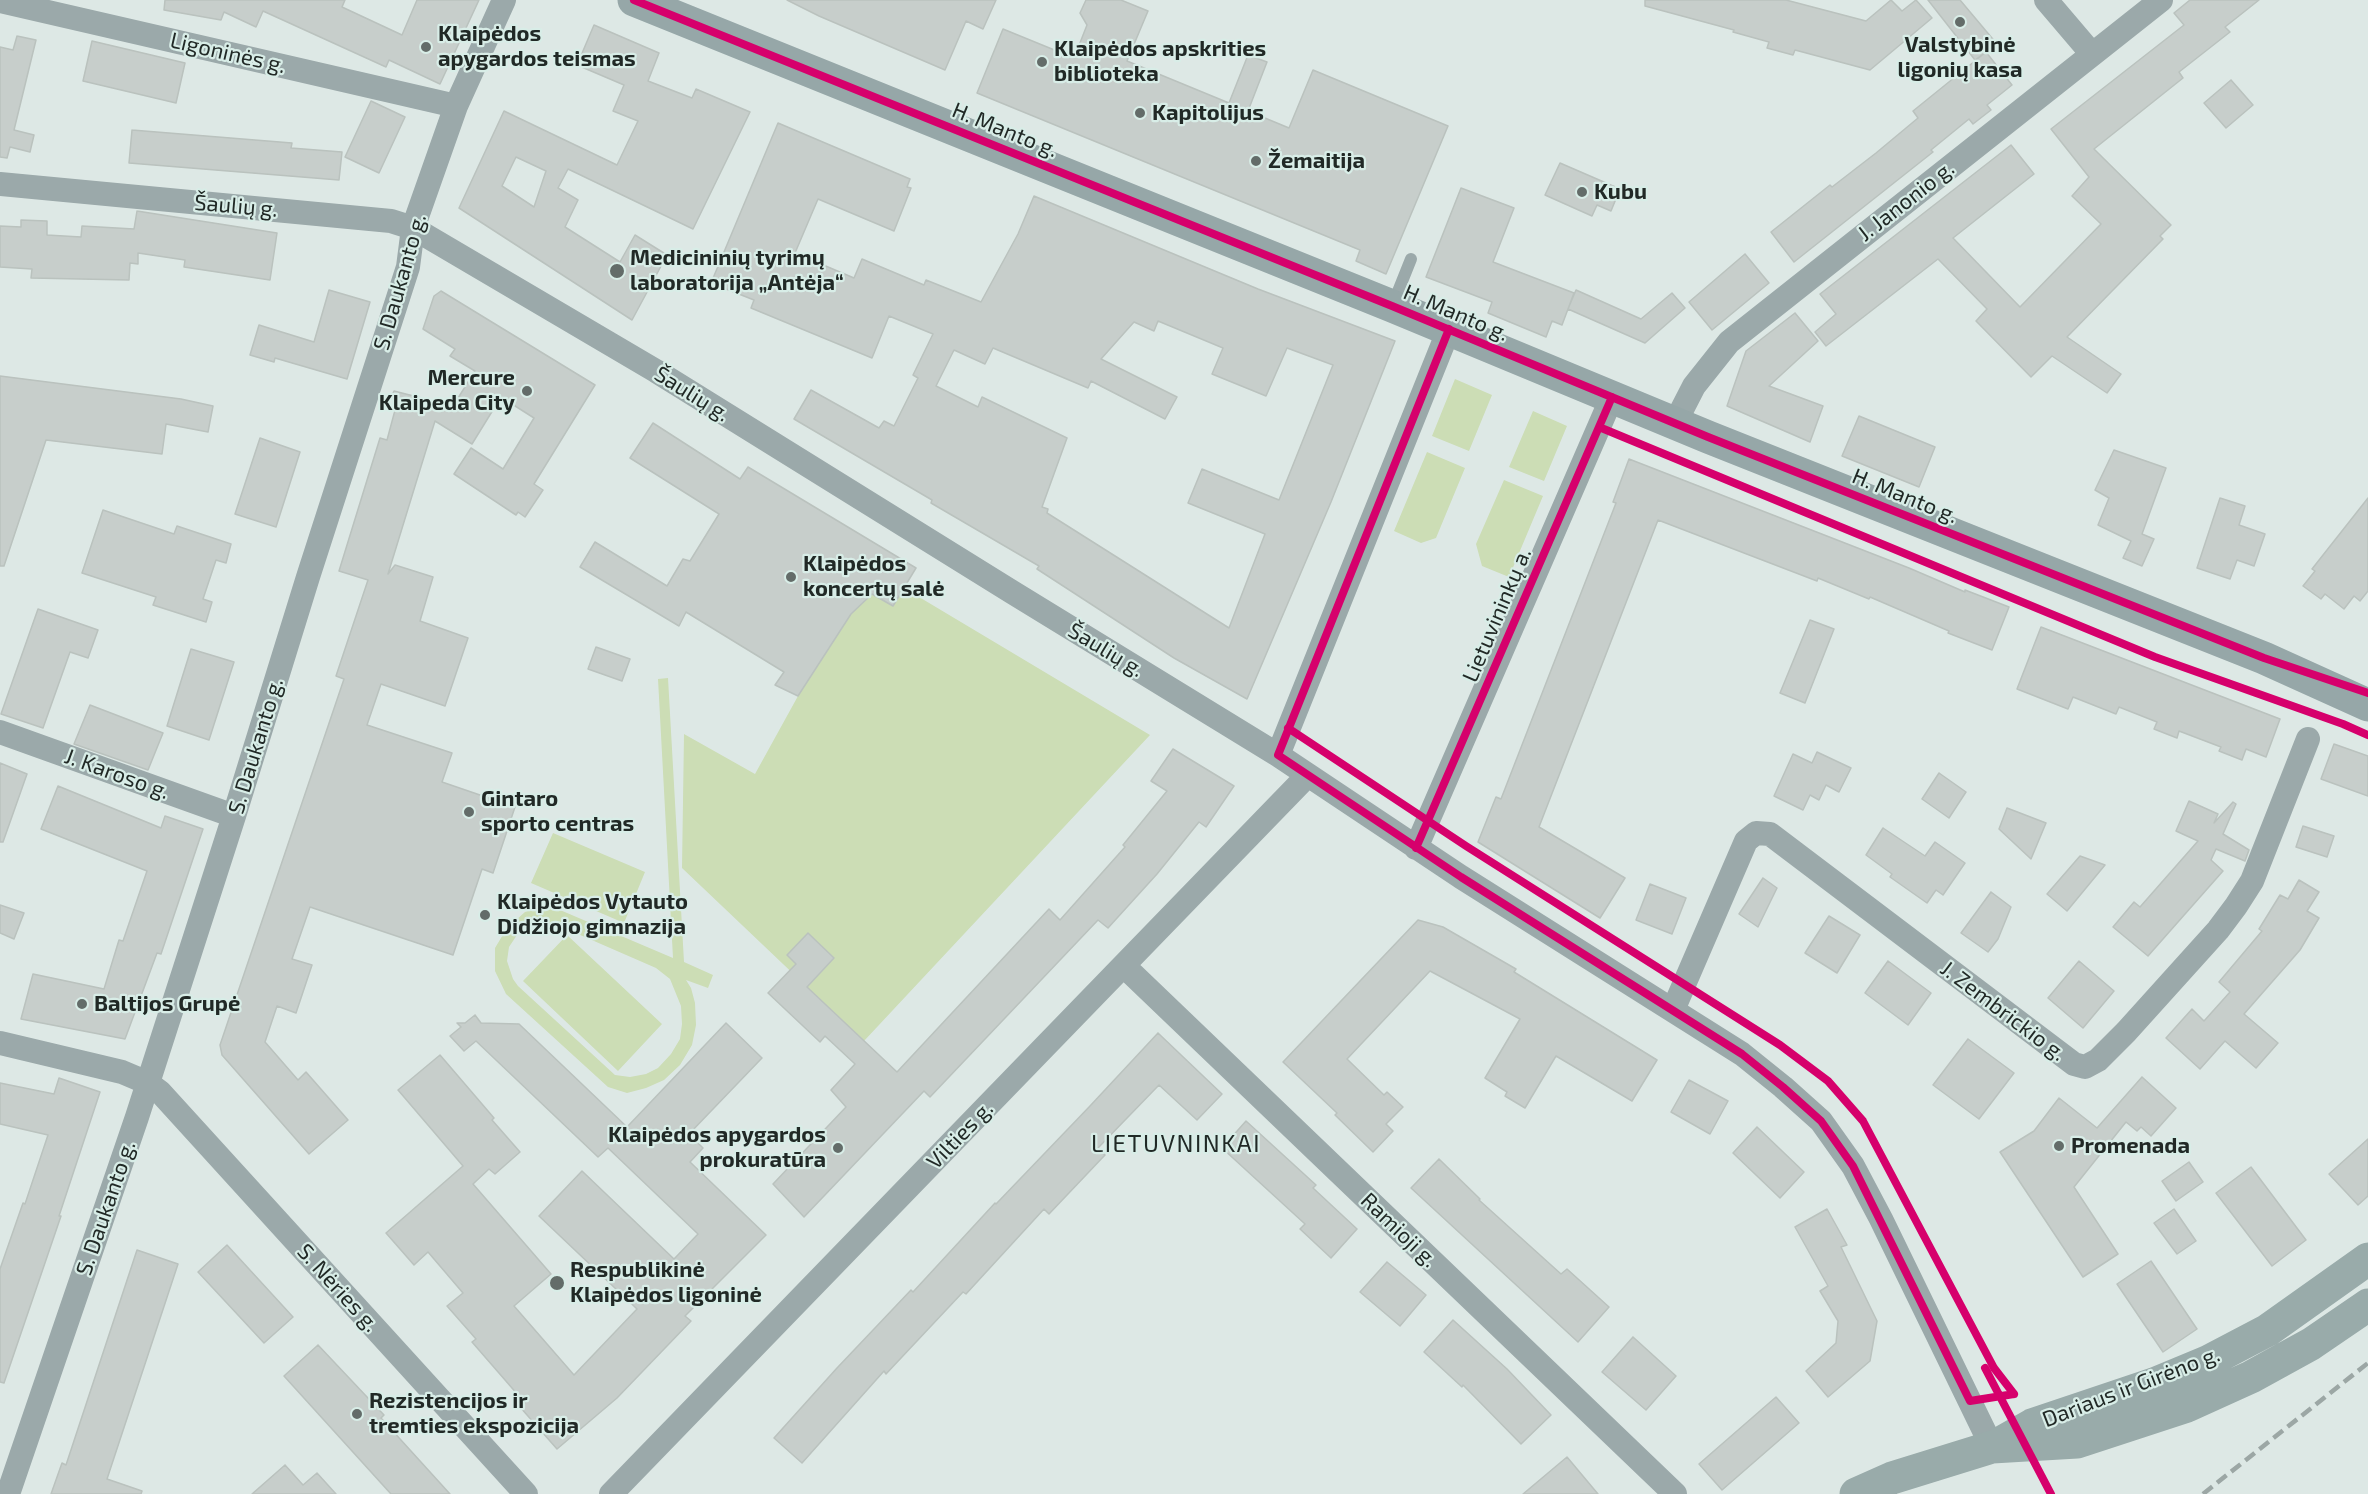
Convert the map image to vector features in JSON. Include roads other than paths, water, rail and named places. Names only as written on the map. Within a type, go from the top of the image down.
[{"type":"main road","name":"H. Manto g.","points":[[634,0],[1449,329],[1675,423],[2264,658],[2368,705]]},
{"type":"main road","name":"H. Manto g.","points":[[2264,658],[2368,693]]},
{"type":"main road","name":"Dariaus ir Girėno g.","points":[[1992,1448],[2032,1425],[2154,1384],[2207,1362],[2268,1330],[2368,1259]]},
{"type":"main road","name":"Dariaus ir Girėno g.","points":[[1992,1448],[2077,1442],[2187,1406],[2251,1377],[2311,1344],[2368,1305]]},
{"type":"main road","points":[[1856,1494],[1902,1474],[1992,1448]]},
{"type":"street","name":"S. Daukanto g.","points":[[8,1494],[148,1083],[234,816],[304,588],[408,267],[413,228],[456,106],[504,0]]},
{"type":"street","points":[[2046,0],[2092,54]]},
{"type":"street","name":"Ligoninės g.","points":[[0,1],[456,106]]},
{"type":"street","name":"J. Janonio g.","points":[[1675,423],[1694,386],[1729,342],[2092,54],[2152,2]]},
{"type":"street","name":"Šaulių g.","points":[[0,184],[391,221],[413,228],[656,371],[1002,587],[1278,754],[1416,848],[1742,1054],[1821,1121],[1853,1166],[1867,1192],[1992,1448]]},
{"type":"street","points":[[1278,754],[1449,329]]},
{"type":"street","name":"Lietuvininkų a.","points":[[1416,848],[1612,397]]},
{"type":"street","name":"J. Karoso g.","points":[[0,732],[234,816]]},
{"type":"street","name":"J. Zembrickio g.","points":[[1672,1010],[1746,841],[1756,833],[1770,834],[2074,1064],[2085,1067],[2098,1060],[2126,1032],[2218,930],[2236,906],[2252,881],[2308,739]]},
{"type":"street","name":"Vilties g.","points":[[611,1494],[1308,775]]},
{"type":"street","name":"Ramioji g.","points":[[1124,966],[1675,1494]]},
{"type":"street","name":"S. Nėries g.","points":[[0,1043],[122,1072],[148,1083],[175,1107],[526,1494]]},
{"type":"lane","points":[[1392,306],[1411,259]]},
{"type":"railway","points":[[2203,1494],[2368,1363]]},
{"type":"place","name":"Valstybinė ligonių kasa","points":[[1960,22]]},
{"type":"place","name":"Klaipėdos apygardos teismas","points":[[426,47]]},
{"type":"place","name":"Klaipėdos apskrities biblioteka","points":[[1042,62]]},
{"type":"place","name":"Kapitolijus","points":[[1140,113]]},
{"type":"place","name":"Žemaitija","points":[[1256,161]]},
{"type":"place","name":"Kubu","points":[[1582,192]]},
{"type":"place","name":"Medicininių tyrimų laboratorija „Antėja“","points":[[617,271]]},
{"type":"place","name":"Mercure Klaipeda City","points":[[527,391]]},
{"type":"place","name":"Klaipėdos koncertų salė","points":[[791,577]]},
{"type":"place","name":"Gintaro sporto centras","points":[[469,812]]},
{"type":"place","name":"Klaipėdos Vytauto Didžiojo gimnazija","points":[[485,915]]},
{"type":"place","name":"Baltijos Grupė","points":[[82,1004]]},
{"type":"place","name":"Promenada","points":[[2059,1146]]},
{"type":"place","name":"Klaipėdos apygardos prokuratūra","points":[[838,1148]]},
{"type":"place","name":"Respublikinė Klaipėdos ligoninė","points":[[557,1283]]},
{"type":"place","name":"Rezistencijos ir tremties ekspozicija","points":[[357,1414]]},
{"type":"district","name":"LIETUVNINKAI","points":[[1176,1144]]}]
